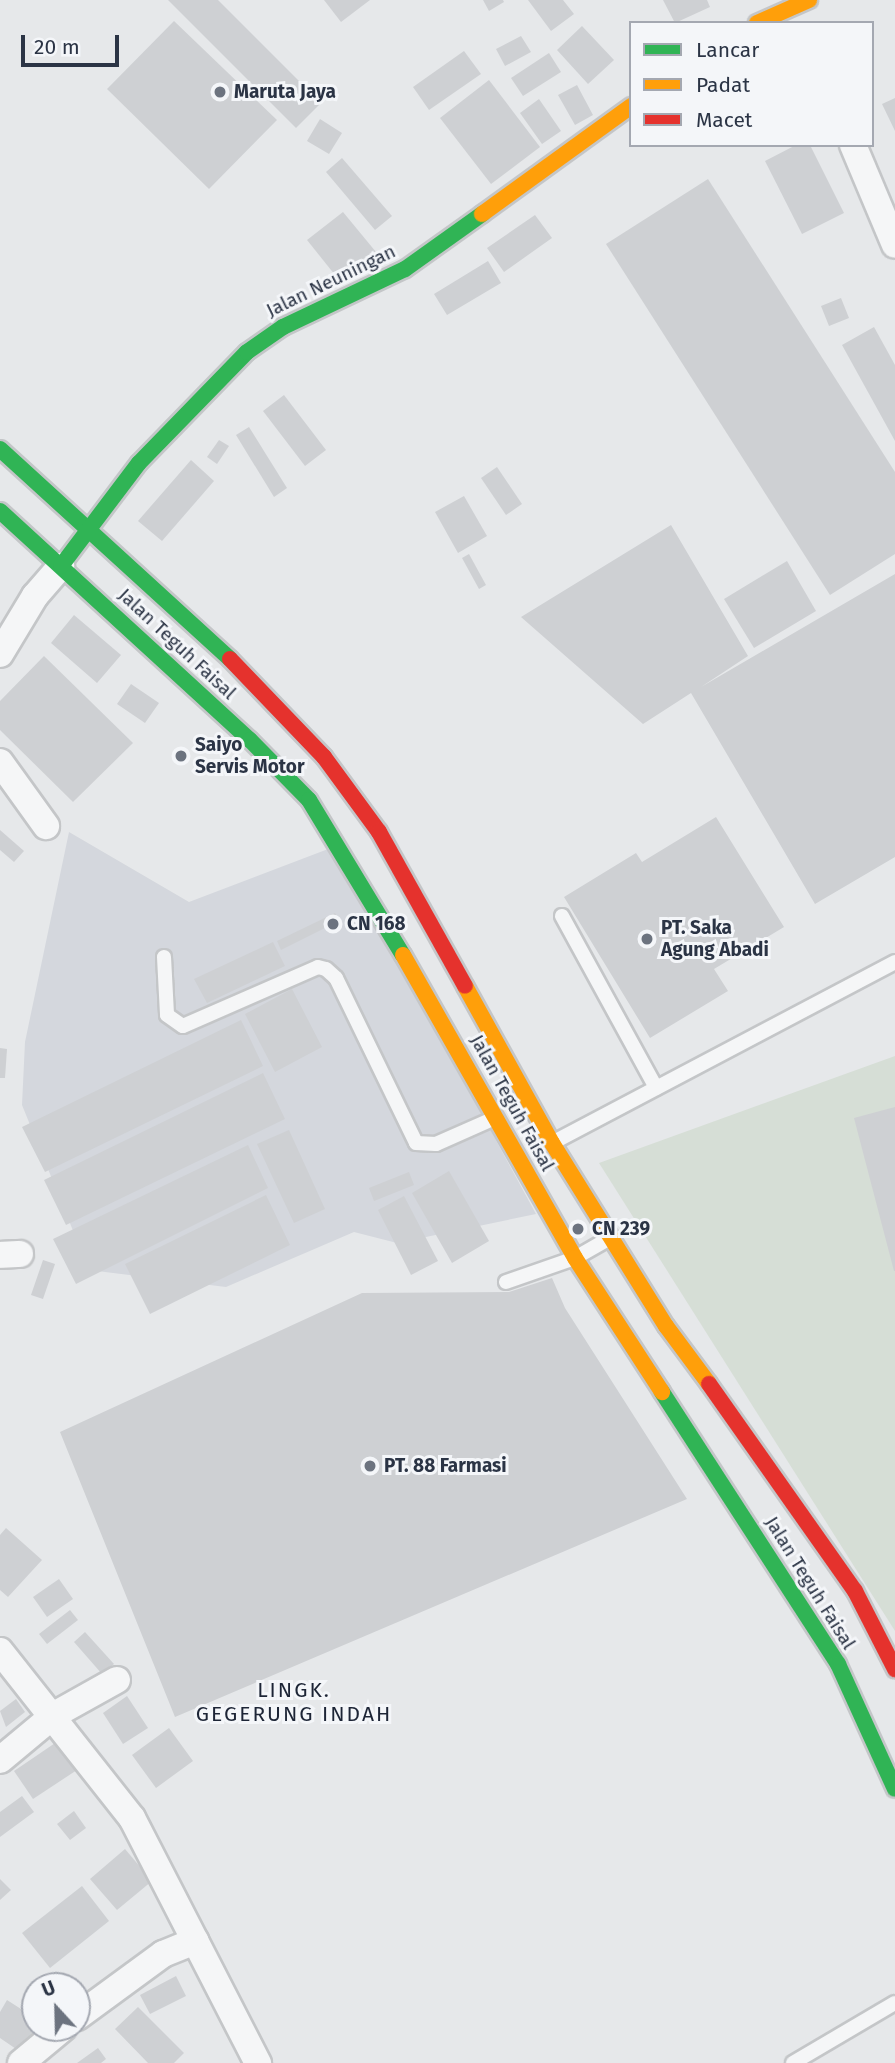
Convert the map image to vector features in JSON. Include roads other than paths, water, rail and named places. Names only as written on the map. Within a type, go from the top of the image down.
[{"type":"main road","points":[[766,21],[784,17],[809,0]]},
{"type":"main road","name":"Jalan Neuningan","points":[[61,566],[87,526],[139,463],[247,352],[283,327],[339,304],[415,262],[629,107]]},
{"type":"main road","name":"Jalan Teguh Faisal","points":[[0,449],[261,688],[324,757],[379,831],[512,1108],[536,1152],[575,1258],[838,1664],[895,1789]]},
{"type":"main road","name":"Jalan Teguh Faisal","points":[[0,511],[250,740],[309,800],[512,1108],[536,1152],[611,1237],[666,1326],[771,1467],[855,1591],[895,1669]]},
{"type":"street","points":[[854,147],[895,245]]},
{"type":"street","points":[[0,654],[35,596],[61,566]]},
{"type":"street","points":[[0,762],[46,826]]},
{"type":"street","points":[[0,1651],[132,1818],[258,2063]]},
{"type":"street","points":[[0,1760],[54,1716],[117,1680]]},
{"type":"street","points":[[91,2007],[163,1954],[196,1941]]},
{"type":"street","points":[[21,2063],[46,2042]]},
{"type":"lane","points":[[562,916],[656,1088]]},
{"type":"lane","points":[[164,957],[167,1016],[184,1026],[318,967],[326,968],[336,978],[416,1143],[436,1144],[512,1108]]},
{"type":"lane","points":[[536,1152],[895,962]]},
{"type":"lane","points":[[506,1282],[575,1258],[611,1237]]},
{"type":"lane","points":[[793,2063],[895,2003]]},
{"type":"place","name":"Maruta Jaya","points":[[220,92]]},
{"type":"place","name":"Saiyo Servis Motor","points":[[181,756]]},
{"type":"place","name":"CN 168","points":[[333,924]]},
{"type":"place","name":"PT. Saka Agung Abadi","points":[[647,939]]},
{"type":"place","name":"CN 239","points":[[578,1229]]},
{"type":"place","name":"PT. 88 Farmasi","points":[[370,1466]]},
{"type":"district","name":"LINGK. GEGERUNG INDAH","points":[[294,1702]]}]
